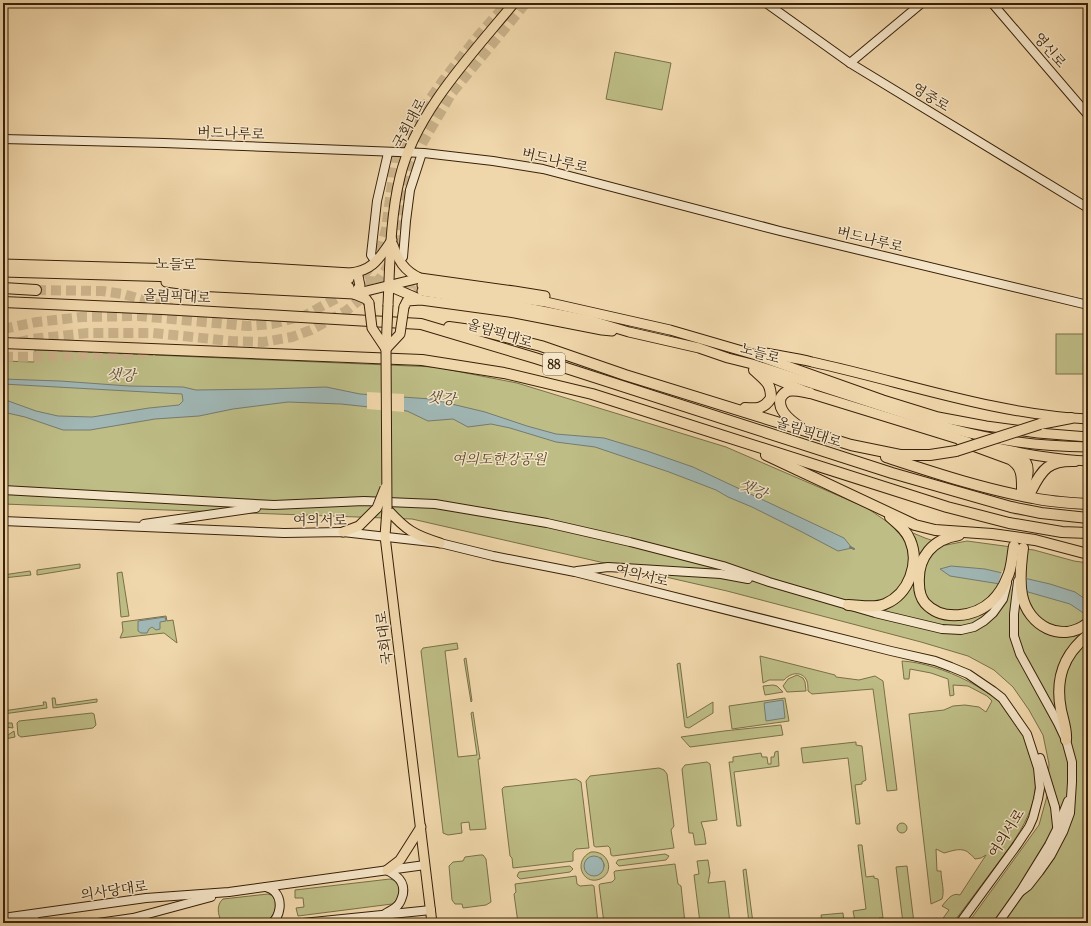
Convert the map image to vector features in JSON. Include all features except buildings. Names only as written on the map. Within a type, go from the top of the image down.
[{"type":"highway","points":[[3,288],[36,290]]},
{"type":"highway","name":"올림픽대로","points":[[3,302],[178,310],[421,324],[535,358],[892,473],[1011,507],[1041,513],[1088,518]]},
{"type":"highway","points":[[421,324],[486,332],[541,346],[810,433],[851,445],[900,455],[930,455],[956,451],[1040,424],[1071,418]]},
{"type":"highway","name":"88","points":[[3,343],[422,360],[456,365],[542,381],[592,394],[947,507],[1009,523],[1062,532],[1088,533]]},
{"type":"highway","points":[[729,407],[757,409],[764,408],[768,404],[771,398],[771,390],[768,383],[754,370]]},
{"type":"highway","points":[[810,393],[787,391],[783,394],[780,400],[784,414],[791,421],[810,433]]},
{"type":"highway","points":[[730,438],[915,525],[935,530],[968,534],[992,534],[1035,540],[1088,560]]},
{"type":"highway","points":[[961,441],[1010,459],[1016,463],[1021,470],[1026,491]]},
{"type":"highway","name":"올림픽대로","points":[[851,445],[958,481],[1035,499],[1088,504]]},
{"type":"highway","points":[[1008,451],[1020,456],[1027,462],[1028,476],[1026,491]]},
{"type":"highway","points":[[1026,491],[1046,467],[1064,460],[1076,460]]},
{"type":"highway","points":[[848,604],[872,606],[884,605],[895,599],[910,578],[914,563],[913,549],[910,539],[903,528],[876,506]]},
{"type":"highway","points":[[968,534],[944,540],[933,546],[924,555],[918,575],[921,598],[931,608],[939,613],[957,616],[966,614],[999,598],[1016,562],[1019,547]]},
{"type":"highway","points":[[1053,546],[1088,554]]},
{"type":"highway","points":[[1016,562],[1022,593],[1020,602],[1031,616],[1042,625],[1055,632],[1069,632],[1087,624]]},
{"type":"highway","points":[[1066,740],[1058,687],[1061,672],[1074,649],[1088,635]]},
{"type":"main road","name":"국회대로","points":[[432,923],[386,536],[386,349],[394,216],[400,177],[412,141],[447,86],[514,3]]},
{"type":"main road","name":"영중로","points":[[766,3],[850,63],[1088,208]]},
{"type":"main road","points":[[850,63],[922,3]]},
{"type":"main road","name":"영신로","points":[[992,3],[1088,115]]},
{"type":"main road","name":"버드나루로","points":[[3,139],[164,143],[422,153],[493,161],[543,169],[780,231],[1088,305]]},
{"type":"main road","points":[[374,258],[371,255],[378,201],[388,152]]},
{"type":"main road","points":[[401,259],[403,257],[410,190],[422,153]]},
{"type":"main road","points":[[350,283],[371,266],[392,240]]},
{"type":"main road","points":[[392,240],[397,256],[403,267],[412,274],[421,288]]},
{"type":"main road","name":"노들로","points":[[5,264],[158,268],[350,283]]},
{"type":"main road","name":"노들로","points":[[3,272],[350,283]]},
{"type":"main road","points":[[350,283],[421,288]]},
{"type":"main road","points":[[350,283],[369,303],[372,328],[386,349],[400,334],[404,307],[407,301],[421,288]]},
{"type":"main road","points":[[389,286],[421,288]]},
{"type":"main road","name":"노들로","points":[[421,288],[546,302],[633,321],[756,355],[883,400],[938,417],[986,426],[1038,433],[1088,437]]},
{"type":"main road","name":"노들로","points":[[421,288],[592,320],[629,332],[699,348],[942,426],[978,436],[1030,444],[1088,447]]},
{"type":"main road","points":[[732,348],[811,361],[977,403],[1027,413],[1088,419]]},
{"type":"main road","points":[[728,358],[810,393],[961,441],[1008,451],[1088,461]]},
{"type":"main road","points":[[342,532],[359,526],[377,508],[387,481]]},
{"type":"main road","points":[[3,490],[274,505],[364,501],[434,504],[547,523],[630,542],[723,566],[769,582],[875,613],[942,629],[961,630],[974,627],[993,613],[999,598]]},
{"type":"main road","points":[[125,527],[274,505]]},
{"type":"main road","points":[[387,509],[398,522],[414,534],[440,543]]},
{"type":"main road","name":"여의서로","points":[[3,520],[125,527],[284,533],[342,532],[440,543],[493,556],[575,572],[935,661],[968,674],[981,681],[1002,698],[1027,734],[1038,768],[1039,777],[1038,799],[1033,818],[1017,845],[960,923]]},
{"type":"main road","points":[[575,572],[601,568],[628,569],[721,574],[769,582]]},
{"type":"main road","points":[[608,580],[607,576],[611,572],[628,569]]},
{"type":"main road","points":[[1020,602],[1014,636],[1020,654],[1066,740],[1072,762],[1070,813],[1058,842],[1036,877],[1020,892]]},
{"type":"main road","points":[[1027,734],[1036,747],[1045,773],[1055,807],[1057,829]]},
{"type":"main road","points":[[998,923],[1020,892],[1057,829],[1071,794]]},
{"type":"main road","points":[[385,915],[398,905],[402,898],[404,889],[399,878],[387,870],[400,860],[421,827]]},
{"type":"main road","name":"의사당대로","points":[[3,918],[146,898],[229,892],[425,865]]},
{"type":"main road","points":[[266,887],[275,892],[280,905],[276,919],[272,923]]},
{"type":"main road","name":"의사당대로","points":[[98,923],[132,918],[229,892]]},
{"type":"main road","points":[[303,923],[431,910]]},
{"type":"main road","points":[[12,923],[24,921],[46,912]]},
{"type":"main road","points":[[368,916],[377,923]]},
{"type":"green space","points":[[615,52],[671,63],[662,110],[606,99]]},
{"type":"green space","points":[[1056,334],[1088,334],[1088,374],[1056,374]]},
{"type":"green space","name":"여의도한강공원","points":[[35,350],[435,367],[517,383],[726,447],[867,508],[889,523],[946,545],[967,541],[1034,550],[1074,561],[1088,563],[1088,923],[968,923],[1039,825],[1047,796],[1049,764],[1043,735],[1029,710],[1013,687],[994,670],[968,656],[921,642],[727,591],[412,519],[3,504],[3,361],[34,362]]},
{"type":"green space","points":[[80,564],[80,568],[37,575],[37,570]]},
{"type":"green space","points":[[30,571],[31,575],[3,578],[3,575]]},
{"type":"green space","points":[[122,572],[129,616],[121,617],[117,573]]},
{"type":"green space","points":[[166,616],[167,621],[173,620],[177,643],[164,633],[120,638],[123,631],[122,622]]},
{"type":"green space","points":[[457,643],[458,649],[445,651],[458,757],[477,755],[471,713],[473,712],[480,759],[478,759],[486,829],[470,830],[469,822],[461,823],[462,833],[448,835],[443,833],[421,651],[423,648]]},
{"type":"green space","points":[[760,656],[835,675],[836,677],[859,680],[875,676],[883,681],[897,790],[887,791],[873,689],[812,694],[808,691],[805,678],[799,674],[793,674],[784,680],[769,680],[763,683]]},
{"type":"green space","points":[[466,658],[472,701],[471,702],[464,659]]},
{"type":"green space","points":[[902,661],[934,667],[951,673],[985,691],[999,702],[1011,714],[1022,729],[1034,766],[1035,794],[1024,824],[1005,853],[953,923],[932,923],[932,921],[936,918],[941,921],[949,910],[942,906],[952,896],[957,894],[960,895],[986,855],[975,859],[964,850],[944,853],[936,849],[937,871],[941,871],[943,896],[942,899],[931,904],[909,714],[944,710],[953,706],[965,705],[979,707],[986,712],[992,701],[987,696],[968,686],[953,685],[954,695],[950,696],[948,679],[931,673],[910,669],[909,679],[904,679]]},
{"type":"green space","points":[[680,663],[687,718],[713,702],[713,713],[689,728],[685,727],[677,664]]},
{"type":"green space","points":[[797,675],[803,678],[806,691],[787,692],[783,686],[788,679]]},
{"type":"green space","points":[[763,686],[777,686],[783,692],[765,695]]},
{"type":"green space","points":[[52,698],[55,698],[56,705],[97,699],[97,702],[53,708]]},
{"type":"green space","points":[[785,698],[789,721],[732,729],[729,706]]},
{"type":"green space","points":[[43,702],[46,702],[47,708],[3,714],[3,711],[44,705]]},
{"type":"green space","points":[[94,714],[96,725],[93,728],[21,737],[18,735],[17,723],[19,721]]},
{"type":"green space","points":[[4,723],[12,723],[13,728],[6,727],[4,731],[8,735],[14,731],[15,737],[5,739],[3,731]]},
{"type":"green space","points":[[781,725],[783,735],[690,747],[681,737],[724,731]]},
{"type":"green space","points":[[856,742],[856,745],[862,746],[866,780],[862,782],[862,784],[855,785],[860,824],[856,824],[848,758],[803,763],[801,748]]},
{"type":"green space","points":[[778,751],[779,766],[734,772],[741,826],[737,826],[729,762],[733,762],[733,757],[761,753],[762,757],[767,757],[768,764],[771,764],[771,757],[774,757],[775,752]]},
{"type":"green space","points":[[707,762],[710,764],[717,820],[701,822],[706,844],[695,845],[693,833],[689,833],[682,769],[685,765]]},
{"type":"green space","points":[[659,768],[664,770],[667,774],[674,826],[671,830],[674,848],[613,856],[611,855],[610,848],[608,846],[594,846],[586,781],[590,776]]},
{"type":"green space","points":[[576,779],[581,782],[589,848],[576,849],[573,852],[573,861],[513,868],[512,858],[510,856],[502,789],[504,787]]},
{"type":"green space","points":[[902,823],[907,828],[902,833],[897,828]]},
{"type":"green space","points":[[858,845],[862,845],[866,877],[874,876],[874,878],[878,879],[883,918],[879,918],[878,923],[859,923],[858,921],[855,921],[853,911],[866,909]]},
{"type":"green space","points":[[591,852],[597,852],[606,858],[609,867],[605,876],[594,880],[585,876],[582,872],[581,866],[585,856]],"holes":[[[601,858],[604,867],[585,864],[588,859]]]},
{"type":"green space","points":[[665,854],[669,856],[666,860],[619,866],[616,863],[618,860]]},
{"type":"green space","points":[[483,855],[486,859],[491,902],[486,905],[463,908],[462,904],[455,904],[452,900],[449,866],[453,862],[463,861],[465,857]]},
{"type":"green space","points":[[708,860],[710,873],[708,883],[725,881],[730,923],[700,923],[694,875],[699,874],[697,861]]},
{"type":"green space","points":[[675,864],[678,884],[681,886],[685,923],[604,923],[599,885],[612,882],[615,879],[615,871]]},
{"type":"green space","points":[[570,866],[573,869],[570,872],[520,879],[517,876],[519,872]]},
{"type":"green space","points":[[907,866],[914,923],[903,923],[896,867]]},
{"type":"green space","points":[[746,869],[753,923],[749,923],[743,870]]},
{"type":"green space","points":[[576,876],[577,884],[580,886],[594,886],[598,923],[518,923],[514,894],[516,892],[515,884]]},
{"type":"green space","points":[[390,879],[397,883],[399,887],[399,894],[392,904],[298,916],[296,908],[304,907],[303,898],[295,898],[295,890]]},
{"type":"green space","points":[[268,894],[275,899],[276,905],[276,914],[269,921],[223,923],[221,921],[218,913],[218,907],[223,899]]},
{"type":"green space","points":[[843,913],[844,922],[822,923],[821,915]]},
{"type":"water","points":[[3,379],[129,386],[183,387],[196,390],[326,387],[360,394],[431,399],[485,412],[556,434],[604,438],[693,467],[844,538],[852,548],[838,551],[716,490],[669,472],[595,447],[556,442],[510,428],[491,424],[468,427],[453,419],[428,421],[407,411],[341,404],[288,402],[233,409],[199,416],[155,419],[90,430],[63,430],[25,417],[3,412],[3,399],[36,411],[58,416],[92,417],[179,405],[183,401],[182,394],[3,384]]},
{"type":"water","points":[[951,566],[985,569],[1050,584],[1075,592],[1088,601],[1088,616],[1070,604],[1000,584],[950,576],[940,569]]},
{"type":"water","points":[[165,617],[166,621],[160,622],[160,629],[156,630],[152,627],[147,633],[141,633],[138,631],[138,621]]},
{"type":"water","points":[[783,700],[785,718],[766,721],[764,703]]},
{"type":"water","points":[[594,856],[601,859],[604,866],[601,873],[594,876],[587,873],[584,866],[587,859]]},
{"type":"pier","points":[[367,392],[404,394],[404,412],[367,409]]},
{"type":"pier","points":[[1002,571],[1027,577],[1027,593],[998,585]]},
{"type":"waterway","name":"샛강","points":[[850,547],[854,549]]},
{"type":"tunnel","points":[[3,329],[37,322],[82,317],[139,316],[248,326],[272,324],[306,315],[337,298],[367,271],[380,252],[386,229],[395,160],[413,123],[444,79],[477,37],[507,3]]},
{"type":"tunnel","points":[[19,342],[32,339],[88,333],[153,333],[231,341],[263,342],[292,337],[311,330],[346,311],[367,294],[381,277],[394,256],[400,239],[405,192],[410,169],[423,142],[452,93],[526,3]]},
{"type":"tunnel","points":[[352,279],[422,285]]},
{"type":"tunnel","points":[[36,290],[102,291],[123,294],[172,308]]},
{"type":"tunnel","points":[[400,290],[422,291]]},
{"type":"tunnel","points":[[3,357],[155,353]]},
{"type":"tunnel","points":[[1014,545],[1022,491]]},
{"type":"tunnel","points":[[1023,546],[1031,491]]}]
